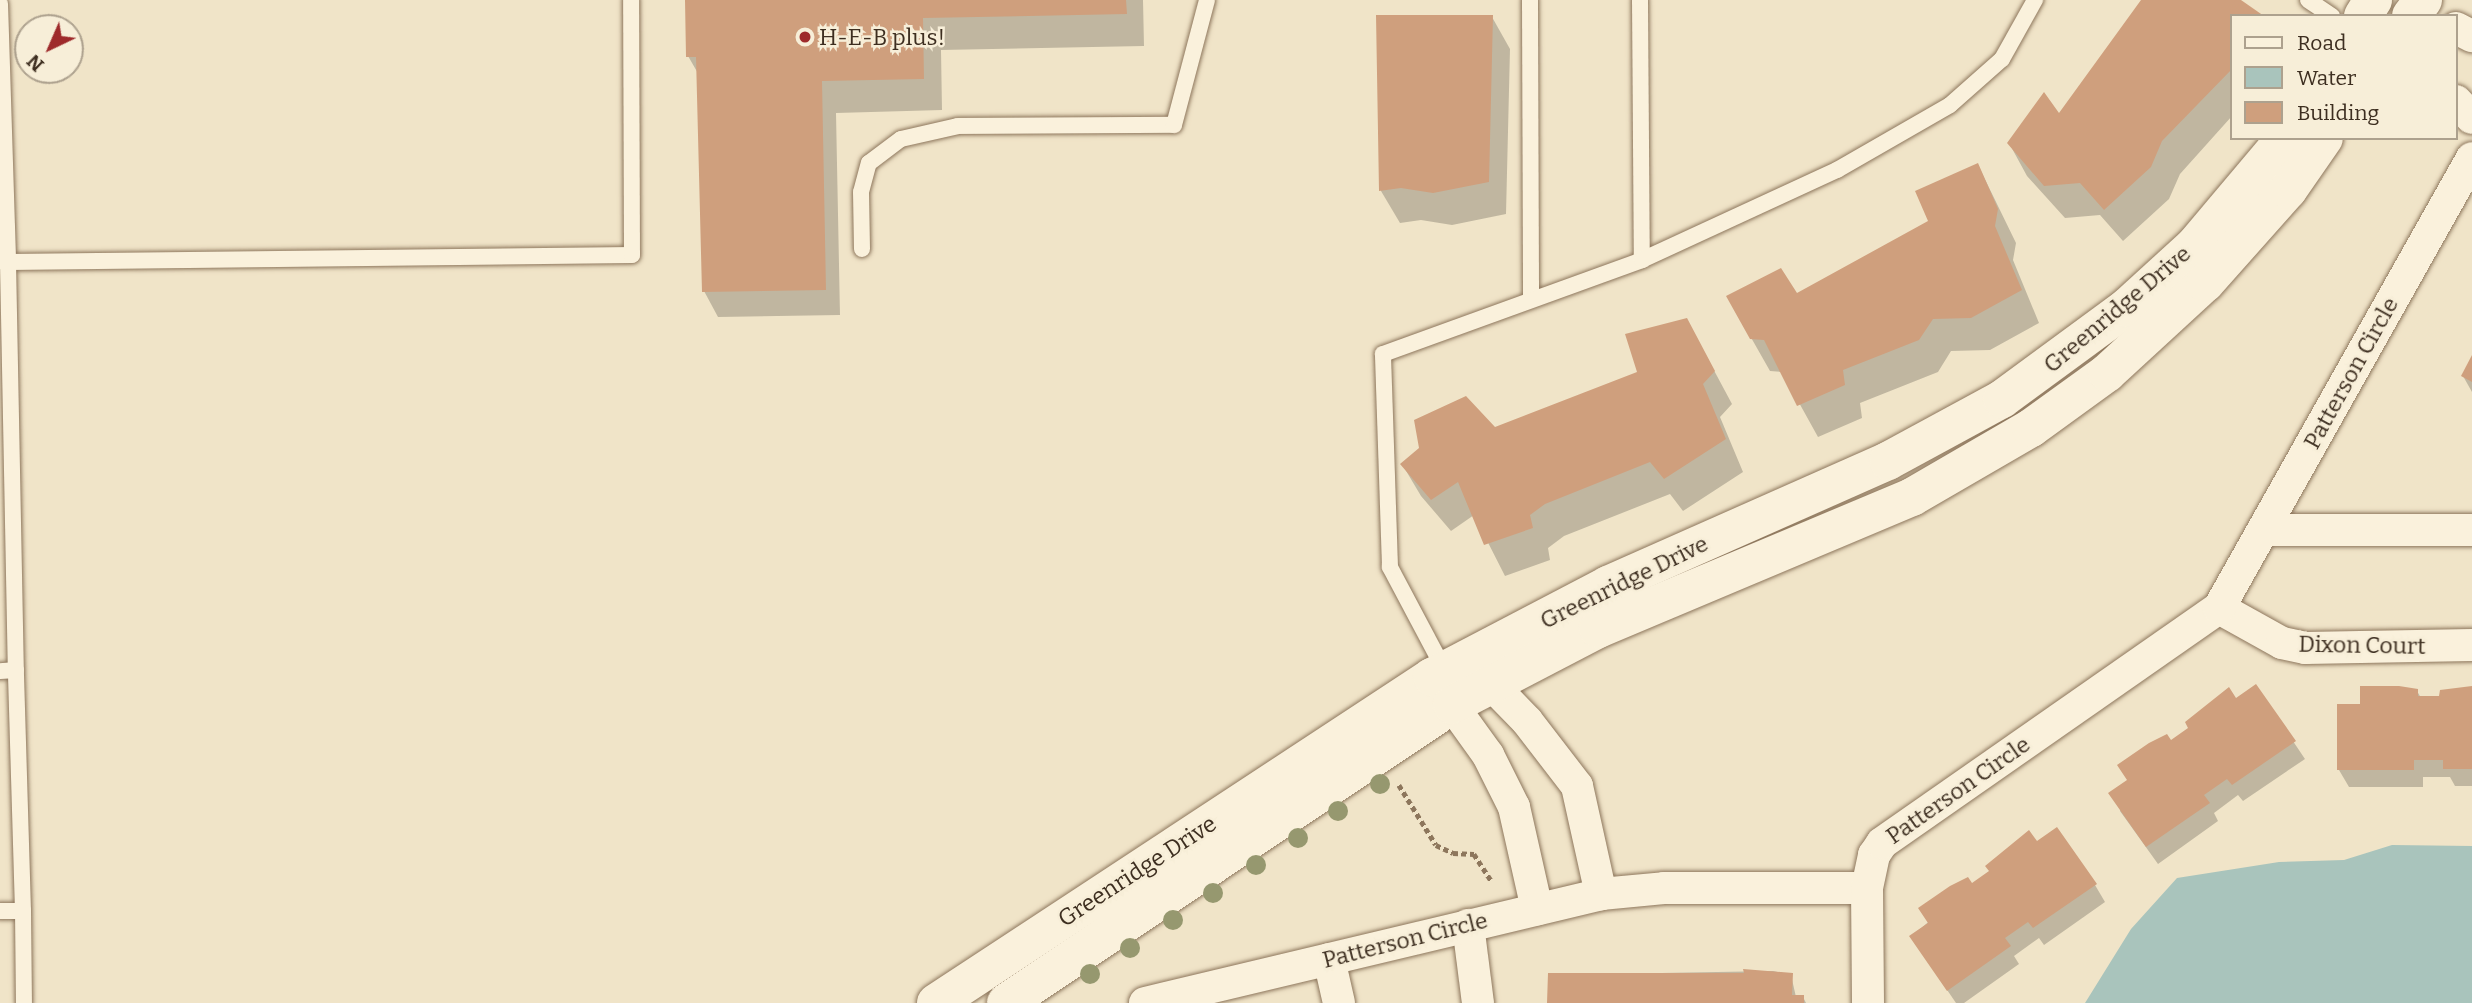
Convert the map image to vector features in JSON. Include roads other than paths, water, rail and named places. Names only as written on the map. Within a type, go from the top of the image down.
[{"type":"street","points":[[2458,103],[2472,118]]},
{"type":"street","name":"Greenridge Drive","points":[[936,1003],[1608,585],[1888,461],[2003,399],[2126,308],[2195,245],[2284,140]]},
{"type":"street","name":"Greenridge Drive","points":[[1006,1003],[1459,679],[1598,629],[1912,497],[2031,428],[2107,373],[2205,283],[2272,209],[2323,140]]},
{"type":"street","name":"Patterson Circle","points":[[1145,1003],[1601,894],[1664,888],[1867,888],[1874,855],[1891,834],[2219,608],[2472,158]]},
{"type":"street","points":[[2263,530],[2472,530]]},
{"type":"street","name":"Dixon Court","points":[[2219,608],[2282,643],[2305,648],[2472,645]]},
{"type":"street","points":[[1459,679],[1527,720],[1577,786],[1601,894]]},
{"type":"street","points":[[1459,679],[1488,755],[1514,807],[1537,909]]},
{"type":"street","points":[[1867,888],[1868,1003]]},
{"type":"street","points":[[1468,925],[1478,1003]]},
{"type":"street","points":[[1329,958],[1339,1003]]},
{"type":"lane","points":[[4,262],[632,254],[631,0]]},
{"type":"lane","points":[[862,250],[860,192],[869,163],[901,139],[958,126],[1174,125],[1208,0]]},
{"type":"lane","points":[[1530,0],[1531,299]]},
{"type":"lane","points":[[1640,0],[1642,260]]},
{"type":"lane","points":[[1459,679],[1390,567],[1383,354],[1642,260],[1837,170],[1950,105],[2001,59],[2035,0]]},
{"type":"lane","points":[[2308,0],[2329,14]]},
{"type":"lane","points":[[0,4],[8,671],[23,911],[24,1003]]},
{"type":"lane","points":[[0,911],[23,911]]},
{"type":"water","points":[[2392,845],[2472,846],[2472,1003],[2085,1003],[2131,929],[2177,878],[2279,862],[2344,860]]},
{"type":"place","name":"H-E-B plus!","points":[[805,37]]}]
